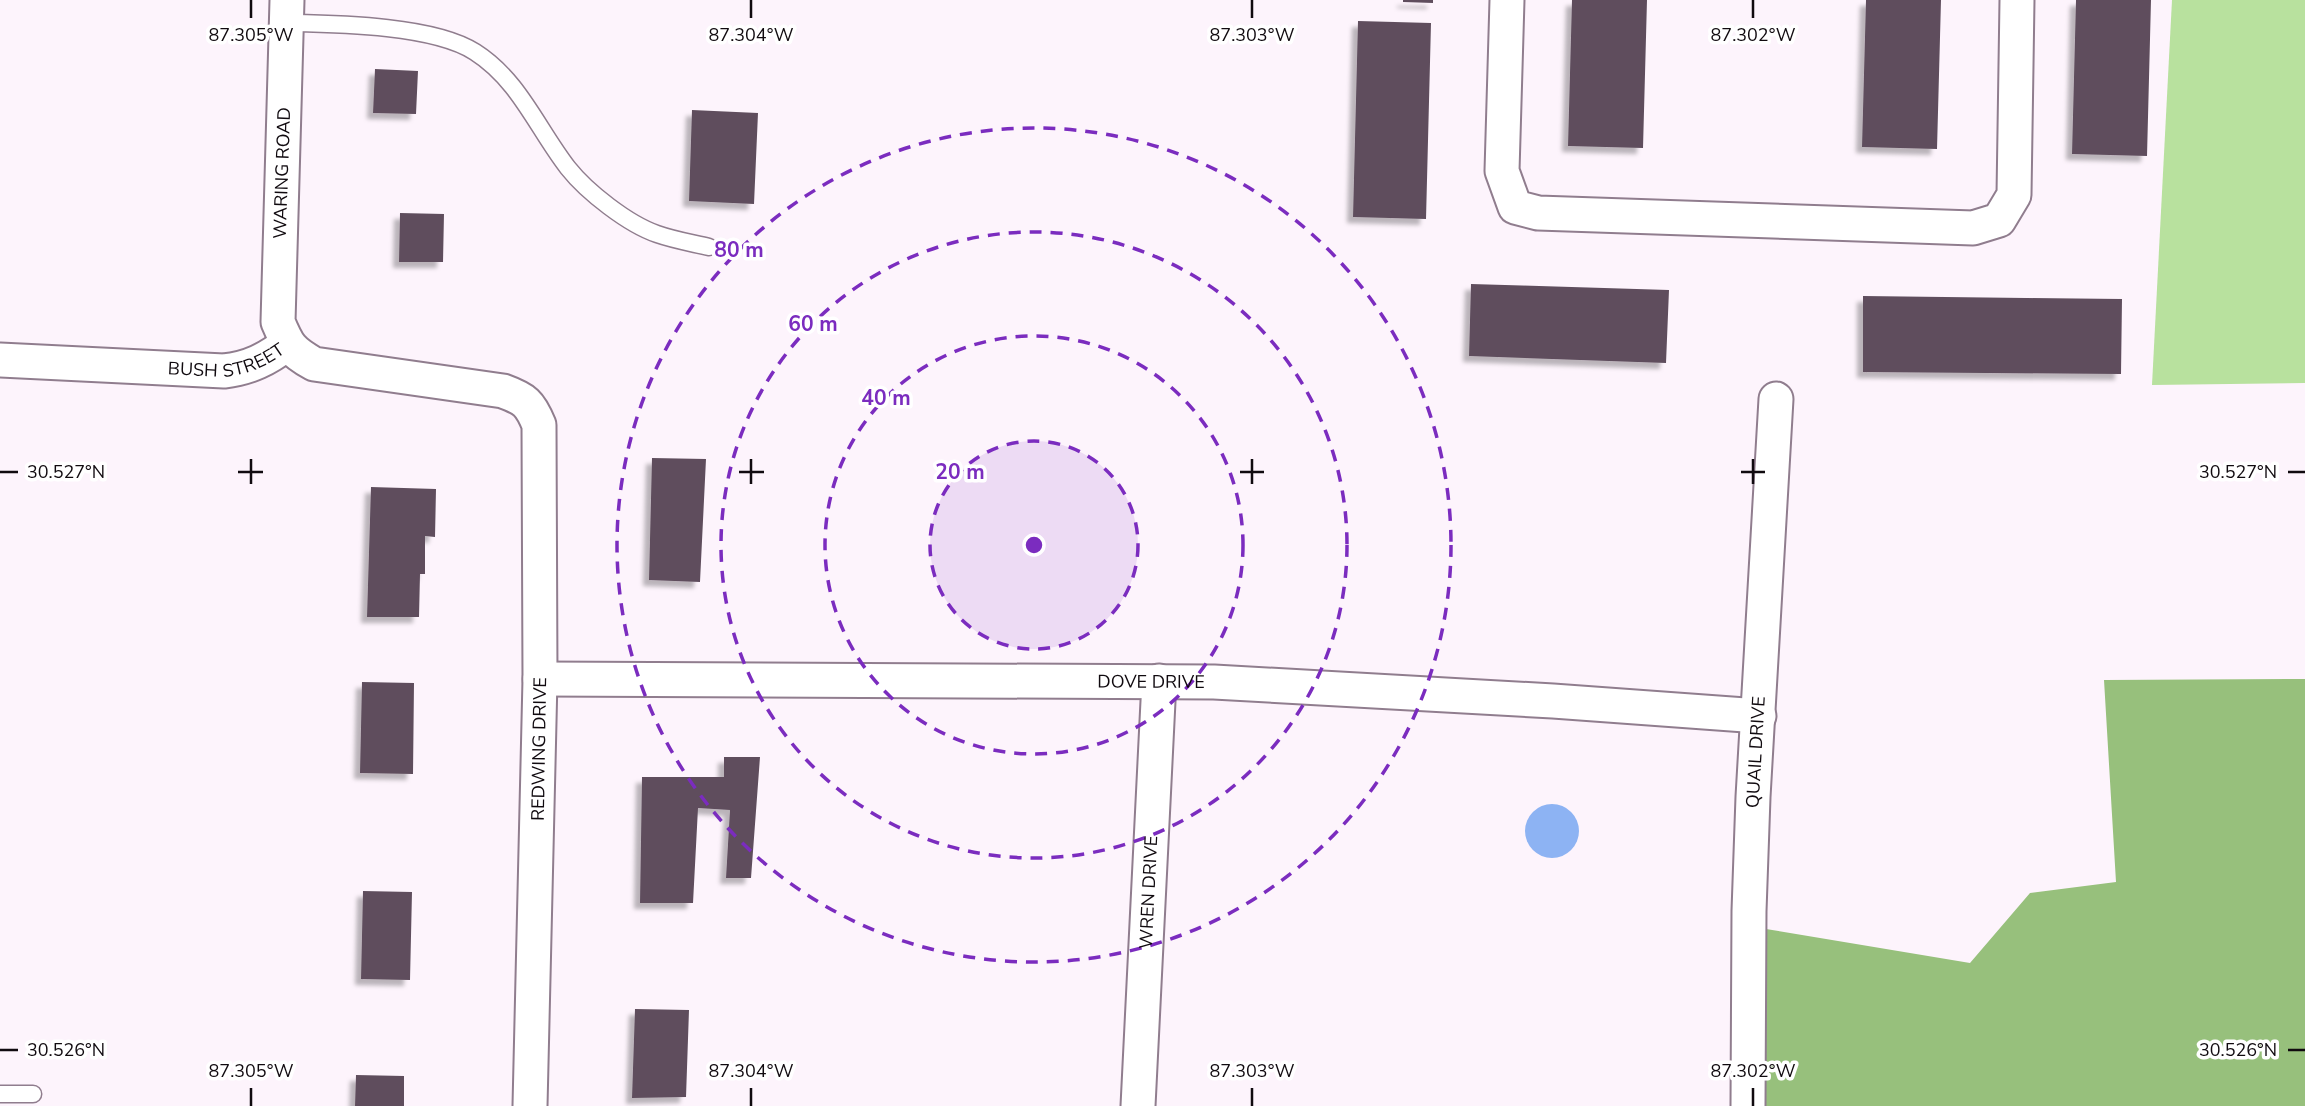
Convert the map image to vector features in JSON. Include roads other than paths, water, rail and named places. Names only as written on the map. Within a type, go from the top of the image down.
[{"type":"street","points":[[1507,0],[1502,171],[1515,207],[1538,213],[1973,228],[1999,220],[2014,195],[2017,0]]},
{"type":"street","name":"WARING ROAD","points":[[287,12],[278,322],[287,344]]},
{"type":"street","name":"BUSH STREET","points":[[0,360],[225,370],[265,361],[287,344],[294,353],[314,364],[503,391],[521,397]]},
{"type":"street","name":"REDWING DRIVE","points":[[521,397],[531,408],[539,425],[540,679],[530,1106]]},
{"type":"street","name":"QUAIL DRIVE","points":[[1748,1106],[1749,898],[1776,399]]},
{"type":"street","name":"DOVE DRIVE","points":[[540,679],[1214,682],[1540,700],[1759,716]]},
{"type":"street","name":"WREN DRIVE","points":[[1138,1106],[1159,681]]},
{"type":"lane","points":[[287,12],[442,39],[473,51],[501,71],[526,103],[566,166],[582,184],[635,222],[657,234],[709,247]]},
{"type":"lane","points":[[0,1094],[33,1094]]},
{"type":"water","points":[[1552,804],[1571,812],[1579,831],[1571,850],[1552,858],[1533,850],[1525,831],[1533,812]]}]
